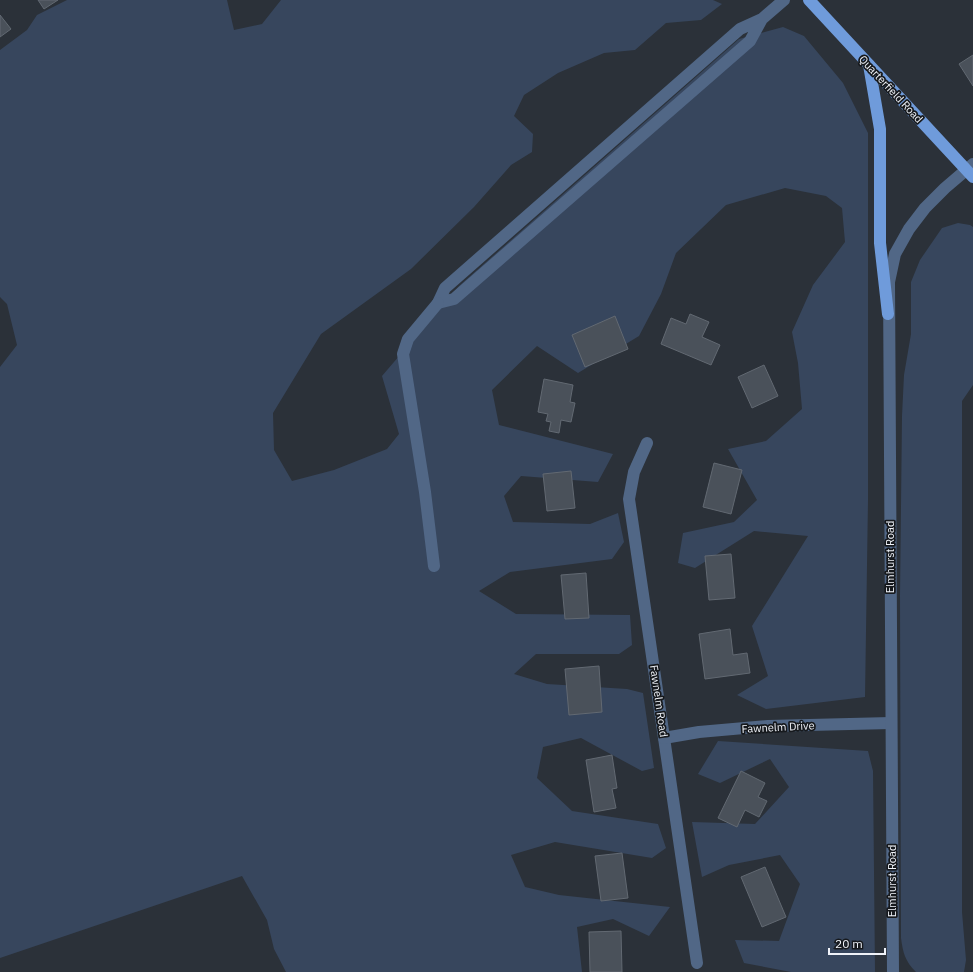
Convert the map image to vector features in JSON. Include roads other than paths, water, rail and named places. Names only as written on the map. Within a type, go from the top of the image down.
[{"type":"main road","name":"Quarterfield Road","points":[[809,0],[971,171]]},
{"type":"main road","points":[[869,65],[880,129],[880,243],[888,314]]},
{"type":"street","points":[[434,566],[425,492],[403,354],[408,339],[438,303],[445,288],[740,30],[762,19],[784,0]]},
{"type":"street","name":"Elmhurst Road","points":[[893,972],[889,282],[896,254],[909,229],[925,208],[945,188],[971,171]]},
{"type":"street","name":"Fawnelm Road","points":[[647,443],[634,472],[629,499],[697,963]]},
{"type":"street","name":"Fawnelm Drive","points":[[664,738],[699,732],[768,726],[891,723]]}]
